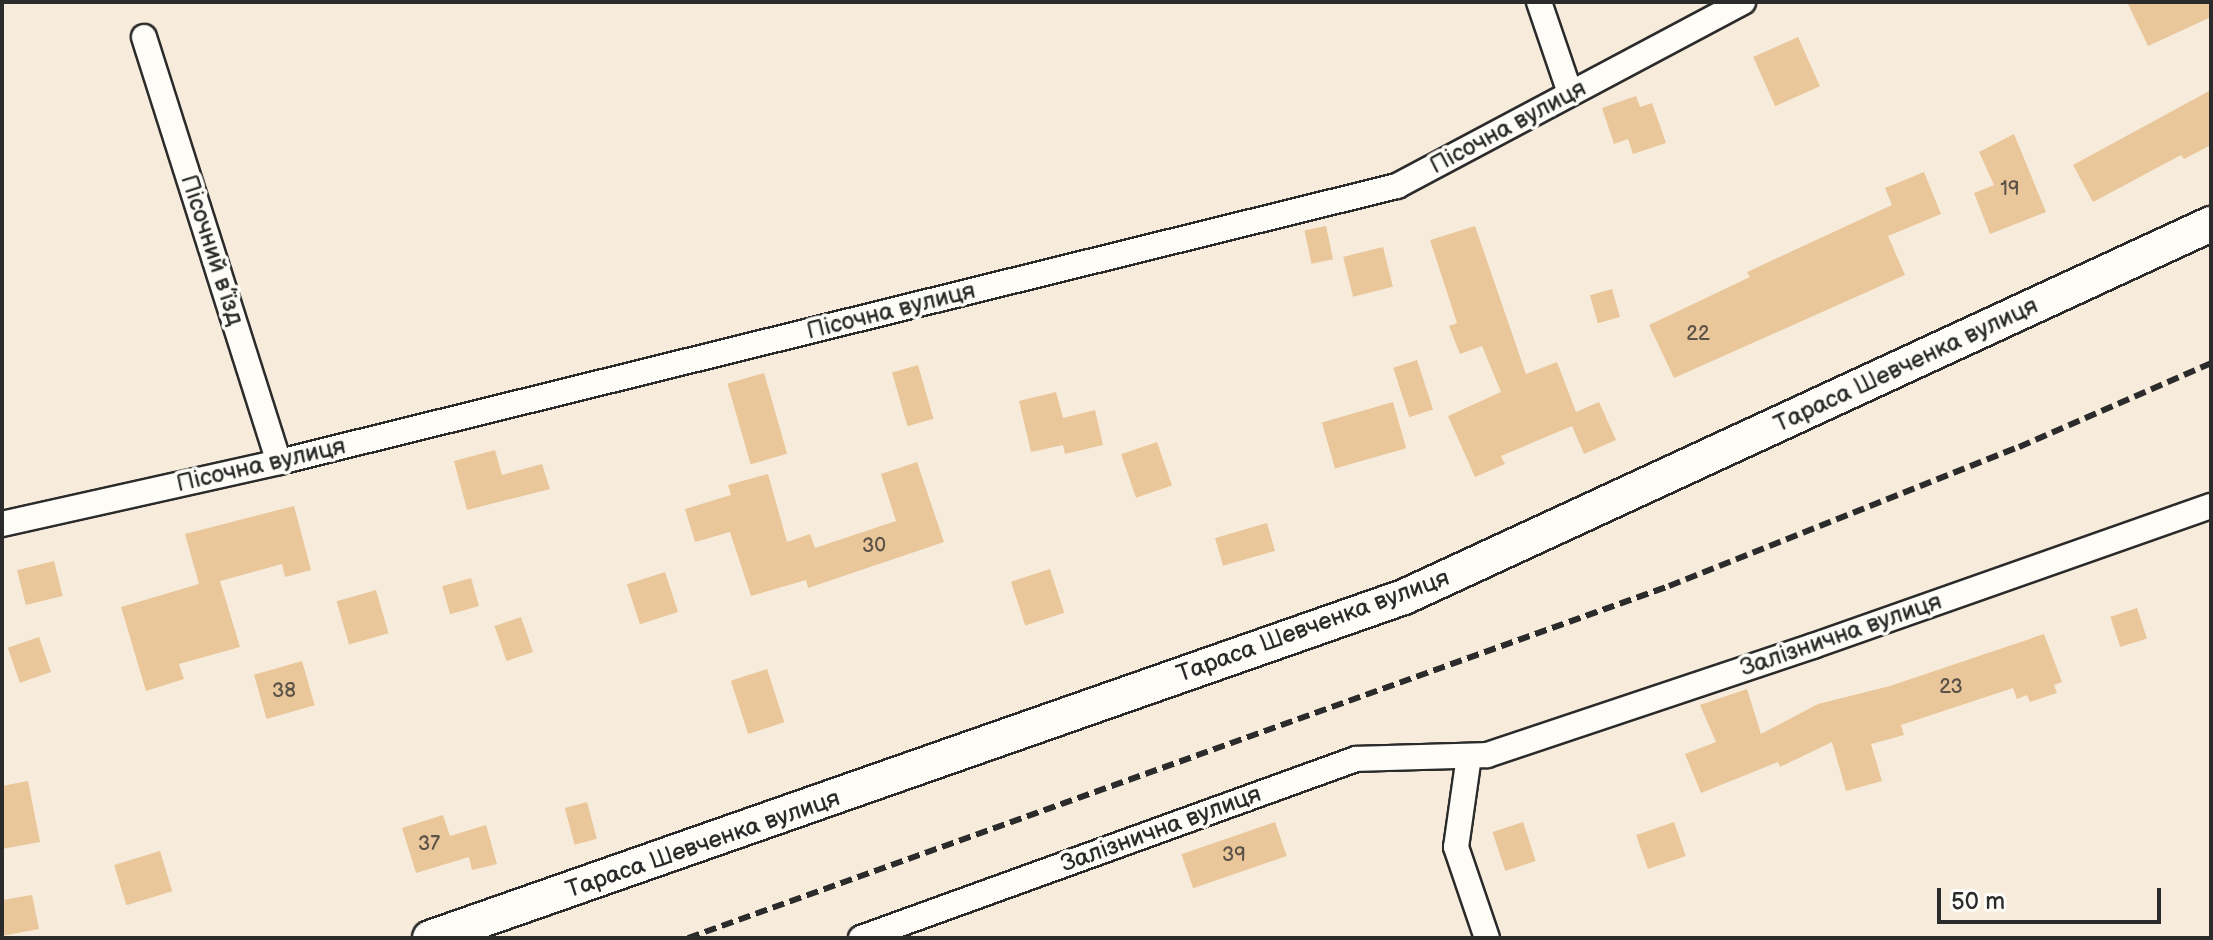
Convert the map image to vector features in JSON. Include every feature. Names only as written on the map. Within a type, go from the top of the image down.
[{"type":"street","points":[[1539,2],[1570,93]]},
{"type":"street","name":"Пісочна вулиця","points":[[2,524],[279,462],[1397,186],[1743,2]]},
{"type":"street","name":"Пісочний в’їзд","points":[[144,37],[279,462]]},
{"type":"street","name":"Тараса Шевченка вулиця","points":[[430,938],[1404,597],[2211,224]]},
{"type":"street","name":"Залізнична вулиця","points":[[861,938],[1356,759],[1487,755],[1798,651],[2211,506]]},
{"type":"street","points":[[1469,756],[1456,847],[1487,938]]},
{"type":"building","points":[[2127,2],[2211,2],[2211,17],[2148,46]]},
{"type":"building","points":[[1798,37],[1820,86],[1775,106],[1753,57]]},
{"type":"building","points":[[2211,90],[2211,145],[2184,159],[2181,155],[2093,202],[2073,165]]},
{"type":"building","points":[[1636,96],[1640,107],[1652,103],[1666,143],[1633,154],[1628,139],[1614,144],[1602,108]]},
{"type":"building","points":[[2014,134],[2046,212],[1990,234],[1974,193],[1994,185],[1979,152]]},
{"type":"building","points":[[1924,172],[1941,214],[1888,236],[1905,275],[1674,378],[1649,325],[1750,277],[1747,272],[1892,205],[1885,188]]},
{"type":"building","points":[[1326,226],[1333,259],[1312,264],[1304,231]]},
{"type":"building","points":[[1475,226],[1526,374],[1557,362],[1576,412],[1599,402],[1616,440],[1584,454],[1572,426],[1501,456],[1505,464],[1475,477],[1448,416],[1501,392],[1482,346],[1460,354],[1449,326],[1457,323],[1430,240]]},
{"type":"building","points":[[1383,247],[1393,287],[1353,297],[1343,257]]},
{"type":"building","points":[[1612,289],[1620,317],[1598,323],[1590,295]]},
{"type":"building","points":[[1417,360],[1433,409],[1409,417],[1393,368]]},
{"type":"building","points":[[918,365],[933,419],[907,426],[892,372]]},
{"type":"building","points":[[764,373],[787,454],[751,464],[727,383]]},
{"type":"building","points":[[1056,392],[1063,418],[1095,410],[1103,445],[1065,454],[1063,445],[1031,452],[1019,401]]},
{"type":"building","points":[[1393,402],[1406,448],[1335,469],[1322,422]]},
{"type":"building","points":[[1157,442],[1172,485],[1136,498],[1121,454]]},
{"type":"building","points":[[495,450],[502,475],[542,464],[550,489],[467,510],[454,461]]},
{"type":"building","points":[[917,462],[944,542],[808,588],[806,580],[751,596],[730,532],[695,542],[685,509],[731,495],[728,485],[768,474],[787,542],[810,534],[815,548],[896,521],[881,474]]},
{"type":"building","points":[[294,506],[311,570],[285,577],[282,564],[220,581],[240,647],[179,664],[184,679],[146,691],[121,607],[199,584],[185,534]]},
{"type":"building","points":[[1267,523],[1275,551],[1223,566],[1215,538]]},
{"type":"building","points":[[54,561],[63,596],[26,605],[17,570]]},
{"type":"building","points":[[1050,569],[1064,613],[1025,625],[1011,582]]},
{"type":"building","points":[[665,572],[678,612],[640,624],[627,584]]},
{"type":"building","points":[[471,578],[479,606],[450,614],[442,586]]},
{"type":"building","points":[[376,590],[388,633],[349,645],[337,601]]},
{"type":"building","points":[[2137,608],[2147,638],[2120,647],[2110,617]]},
{"type":"building","points":[[521,617],[533,652],[507,661],[495,626]]},
{"type":"building","points":[[2044,634],[2062,682],[2054,685],[2057,693],[2030,702],[2027,695],[2017,699],[2013,688],[1901,725],[1904,735],[1871,744],[1882,781],[1846,791],[1832,742],[1780,767],[1778,762],[1701,793],[1685,754],[1716,742],[1700,705],[1747,689],[1761,734],[1818,704],[1890,686]]},
{"type":"building","points":[[39,637],[51,672],[20,683],[8,648]]},
{"type":"building","points":[[302,661],[315,705],[267,719],[254,675]]},
{"type":"building","points":[[767,669],[784,722],[748,734],[731,681]]},
{"type":"building","points":[[28,781],[40,842],[2,849],[2,786]]},
{"type":"building","points":[[587,802],[597,839],[575,845],[565,808]]},
{"type":"building","points":[[443,815],[450,836],[486,825],[497,864],[472,870],[469,857],[416,873],[402,828]]},
{"type":"building","points":[[1275,822],[1287,856],[1193,888],[1181,854]]},
{"type":"building","points":[[1523,822],[1536,861],[1505,871],[1493,832]]},
{"type":"building","points":[[1674,822],[1686,856],[1648,869],[1636,835]]},
{"type":"building","points":[[160,851],[172,891],[126,905],[114,865]]},
{"type":"building","points":[[32,895],[39,929],[2,936],[2,900]]},
{"type":"railway","points":[[688,938],[1669,586],[2019,447],[2211,363]]}]
